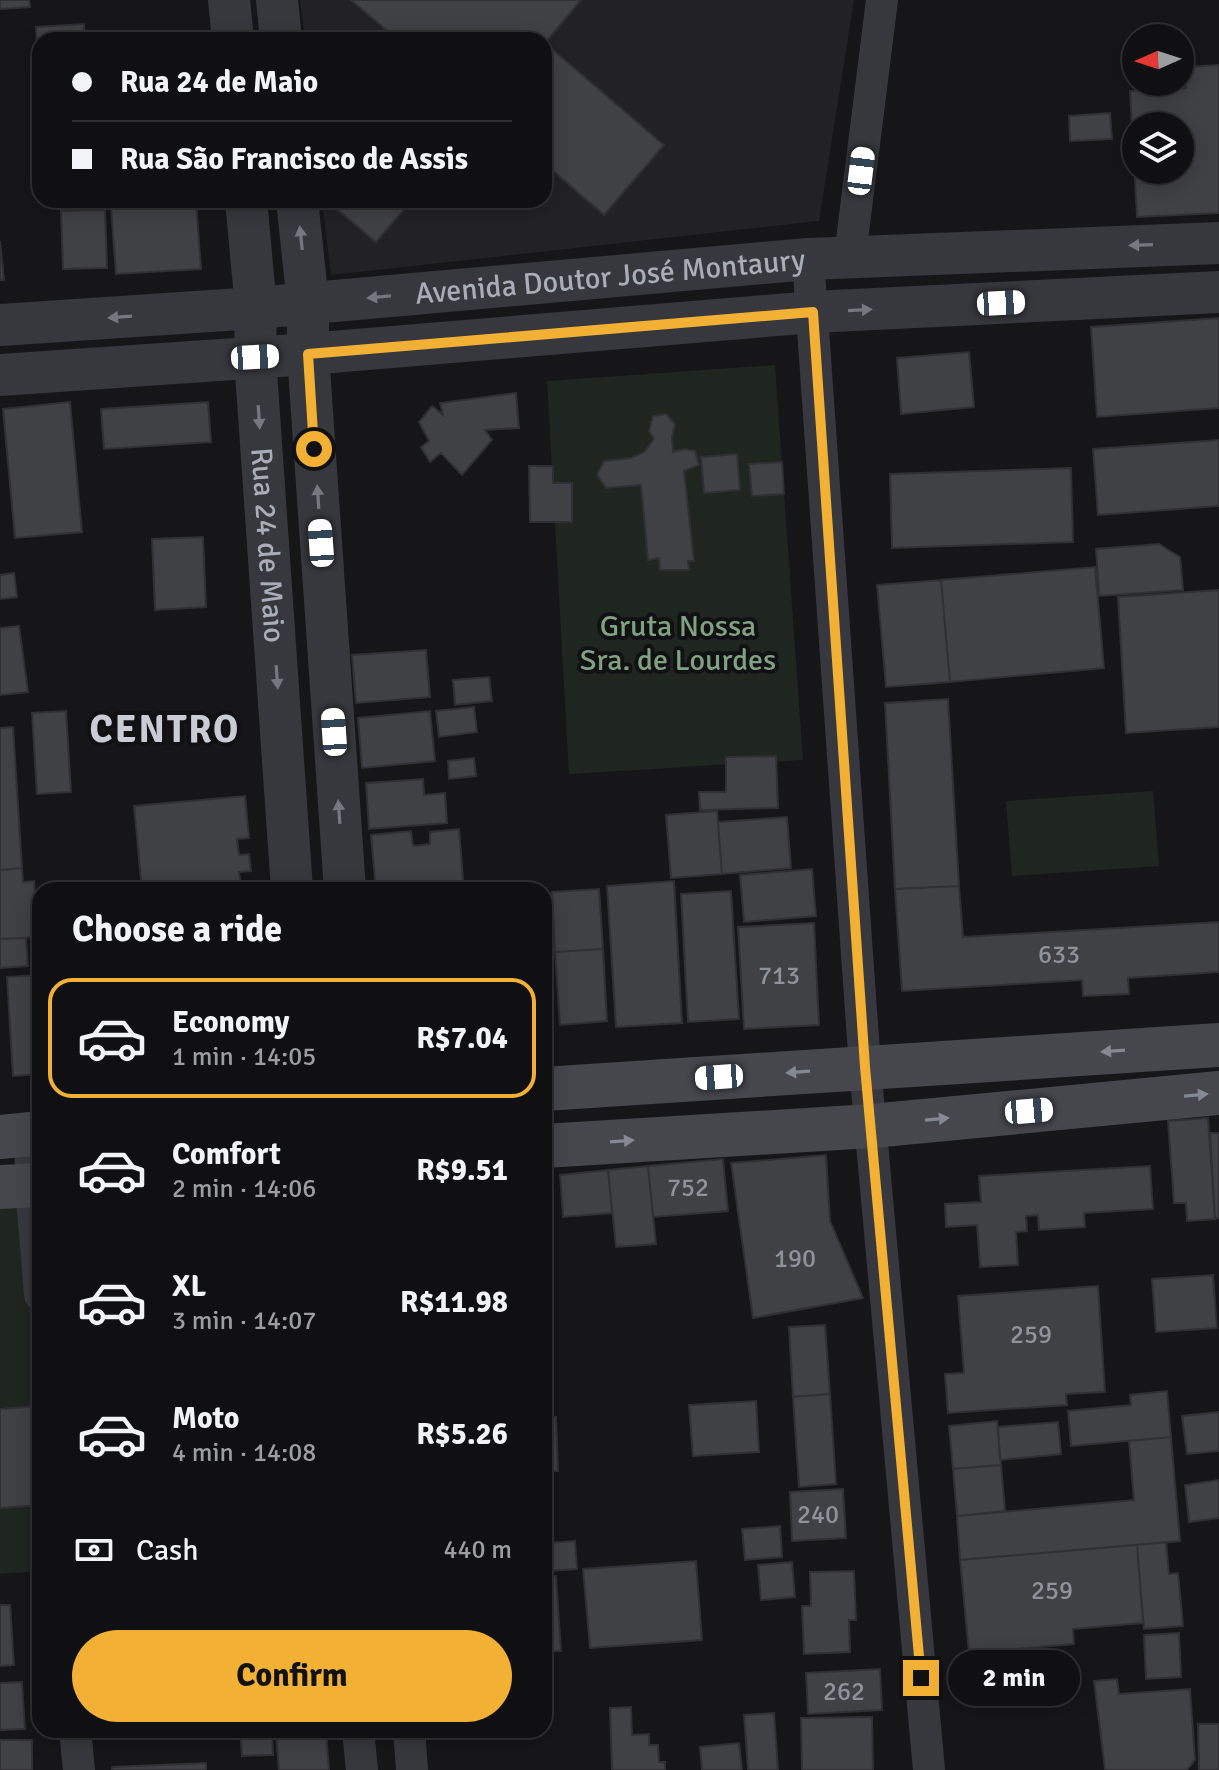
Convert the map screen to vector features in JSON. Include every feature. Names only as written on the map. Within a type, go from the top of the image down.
[{"type":"main road","points":[[552,1088],[1219,1045]]},
{"type":"main road","points":[[552,1146],[871,1126],[1219,1093]]},
{"type":"street","points":[[229,0],[232,32]]},
{"type":"street","points":[[277,0],[280,32]]},
{"type":"street","points":[[850,256],[882,0]]},
{"type":"street","name":"Rua 24 de Maio","points":[[247,208],[256,308],[255,357],[291,882]]},
{"type":"street","name":"Rua 24 de Maio","points":[[298,208],[308,303],[308,354],[344,882]]},
{"type":"street","name":"Avenida Doutor José Montaury","points":[[0,325],[256,308],[850,256],[1219,243]]},
{"type":"street","points":[[808,259],[865,1067],[929,1770]]},
{"type":"street","name":"Avenida Doutor José Montaury","points":[[0,375],[308,354],[813,312],[1219,292]]},
{"type":"street","points":[[23,1135],[24,1186],[32,1240]]},
{"type":"street","points":[[76,1738],[79,1770]]},
{"type":"street","points":[[359,1738],[362,1770]]},
{"type":"street","points":[[410,1738],[412,1770]]},
{"type":"shaded area","points":[[300,0],[854,0],[819,221],[331,275],[323,208],[552,208],[552,32],[304,32]]},
{"type":"green space","name":"Gruta Nossa Sra. de Lourdes","points":[[775,365],[803,760],[569,774],[547,381]]},
{"type":"green space","points":[[1153,791],[1159,866],[1012,876],[1006,801]]},
{"type":"green space","points":[[22,1193],[32,1311],[32,1572],[0,1574],[0,1195]]},
{"type":"building","points":[[0,0],[29,0],[30,7],[0,9]]},
{"type":"building","points":[[351,0],[581,0],[552,35],[552,32],[389,32]]},
{"type":"building","points":[[84,24],[84,32],[36,32],[36,27]]},
{"type":"building","points":[[552,49],[664,145],[604,215],[552,170]]},
{"type":"building","points":[[1219,65],[1219,213],[1137,217],[1135,184],[1194,184],[1194,112],[1131,112],[1130,96],[1194,96],[1194,66]]},
{"type":"building","points":[[1110,113],[1112,139],[1070,141],[1069,116]]},
{"type":"building","points":[[111,208],[196,208],[201,269],[116,274]]},
{"type":"building","points":[[336,208],[405,208],[376,242]]},
{"type":"building","points":[[105,210],[107,268],[63,269],[61,211]]},
{"type":"building","points":[[0,241],[4,280],[0,280]]},
{"type":"building","points":[[1219,318],[1219,408],[1097,417],[1091,327]]},
{"type":"building","points":[[969,352],[974,407],[901,414],[897,358]]},
{"type":"building","points":[[516,393],[519,428],[485,430],[492,440],[462,475],[441,453],[430,462],[421,447],[429,441],[419,422],[432,406],[443,415],[440,403]]},
{"type":"building","points":[[70,402],[82,532],[15,538],[3,409]]},
{"type":"building","points":[[208,402],[211,442],[104,449],[101,409]]},
{"type":"building","points":[[666,414],[675,424],[673,452],[684,449],[695,451],[699,465],[684,471],[694,561],[688,561],[689,570],[660,570],[659,558],[648,560],[641,485],[606,488],[597,475],[604,461],[631,458],[644,452],[654,439],[649,431],[653,416]]},
{"type":"building","points":[[1219,440],[1219,506],[1098,515],[1093,449]]},
{"type":"building","points":[[737,454],[740,490],[704,493],[701,457]]},
{"type":"building","points":[[782,462],[784,494],[752,496],[749,464]]},
{"type":"building","points":[[529,466],[553,466],[553,483],[572,483],[572,522],[530,522]]},
{"type":"building","points":[[1071,468],[1073,542],[892,548],[890,474]]},
{"type":"building","points":[[203,537],[206,607],[155,610],[152,539]]},
{"type":"building","points":[[1159,544],[1180,557],[1183,590],[1099,596],[1096,549]]},
{"type":"building","points":[[1095,567],[1104,668],[950,682],[941,580]]},
{"type":"building","points":[[14,573],[17,597],[0,599],[0,575]]},
{"type":"building","points":[[941,580],[950,682],[886,687],[877,585]]},
{"type":"building","points":[[1219,590],[1219,727],[1126,733],[1118,597]]},
{"type":"building","points":[[19,626],[28,692],[0,695],[0,628]]},
{"type":"building","points":[[426,650],[430,697],[356,703],[352,655]]},
{"type":"building","points":[[489,677],[492,701],[455,705],[453,680]]},
{"type":"building","points":[[948,699],[959,886],[895,889],[885,703]]},
{"type":"building","points":[[474,707],[477,732],[439,737],[436,711]]},
{"type":"building","points":[[66,711],[71,792],[37,794],[32,713]]},
{"type":"building","points":[[430,711],[435,761],[362,768],[358,718]]},
{"type":"building","points":[[13,727],[22,868],[0,870],[0,728]]},
{"type":"building","points":[[776,756],[778,808],[700,810],[699,792],[726,792],[726,757]]},
{"type":"building","points":[[474,758],[476,776],[449,779],[448,761]]},
{"type":"building","points":[[423,779],[424,795],[445,793],[447,823],[369,829],[366,783]]},
{"type":"building","points":[[245,796],[249,838],[237,839],[239,855],[249,854],[251,871],[239,872],[240,882],[141,882],[134,806]]},
{"type":"building","points":[[717,811],[722,874],[671,878],[666,815]]},
{"type":"building","points":[[787,817],[791,868],[722,874],[718,822]]},
{"type":"building","points":[[459,829],[463,882],[375,882],[371,835],[411,831],[413,846],[430,844],[430,832]]},
{"type":"building","points":[[22,868],[23,882],[34,881],[32,937],[0,939],[0,870]]},
{"type":"building","points":[[812,869],[816,916],[744,922],[740,875]]},
{"type":"building","points":[[674,881],[682,1023],[616,1027],[607,886]]},
{"type":"building","points":[[959,886],[963,937],[1219,922],[1219,972],[1128,978],[1129,994],[1083,996],[1082,980],[902,991],[895,889]]},
{"type":"building","points":[[599,889],[603,949],[555,952],[552,892]]},
{"type":"building","points":[[731,891],[739,1019],[688,1022],[681,894]]},
{"type":"building","points":[[814,923],[819,1025],[744,1029],[738,927]]},
{"type":"building","points":[[26,938],[28,966],[0,968],[0,939]]},
{"type":"building","points":[[603,949],[607,1021],[560,1025],[555,952]]},
{"type":"building","points":[[32,975],[32,1075],[13,1076],[7,977]]},
{"type":"building","points":[[1208,1118],[1215,1219],[1187,1221],[1186,1203],[1174,1203],[1168,1121]]},
{"type":"building","points":[[1210,1133],[1219,1133],[1219,1218],[1215,1219]]},
{"type":"building","points":[[826,1155],[830,1221],[863,1298],[753,1318],[731,1163]]},
{"type":"building","points":[[723,1159],[728,1211],[653,1217],[648,1166]]},
{"type":"building","points":[[648,1166],[656,1244],[616,1247],[608,1170]]},
{"type":"building","points":[[1150,1166],[1153,1209],[1084,1213],[1085,1227],[1039,1230],[1038,1215],[1026,1216],[1027,1231],[1016,1232],[1018,1265],[980,1267],[977,1225],[946,1227],[945,1204],[981,1202],[979,1176]]},
{"type":"building","points":[[608,1170],[612,1213],[563,1217],[560,1175]]},
{"type":"building","points":[[1213,1275],[1217,1328],[1156,1332],[1152,1279]]},
{"type":"building","points":[[1098,1286],[1105,1392],[1066,1394],[1067,1405],[948,1413],[945,1374],[964,1373],[958,1296]]},
{"type":"building","points":[[825,1325],[830,1394],[793,1397],[789,1327]]},
{"type":"building","points":[[1167,1391],[1171,1437],[1071,1446],[1068,1411],[1131,1405],[1130,1395]]},
{"type":"building","points":[[830,1394],[836,1484],[799,1487],[793,1397]]},
{"type":"building","points":[[756,1401],[759,1452],[693,1456],[689,1405]]},
{"type":"building","points":[[32,1406],[32,1506],[0,1508],[0,1409]]},
{"type":"building","points":[[1219,1412],[1219,1451],[1187,1454],[1182,1416]]},
{"type":"building","points":[[552,1417],[556,1417],[558,1471],[552,1471]]},
{"type":"building","points":[[997,1421],[1001,1465],[953,1469],[949,1426]]},
{"type":"building","points":[[1058,1422],[1061,1454],[1000,1460],[998,1427]]},
{"type":"building","points":[[1171,1437],[1180,1541],[960,1560],[957,1516],[1134,1500],[1129,1441]]},
{"type":"building","points":[[1001,1465],[1005,1511],[957,1516],[953,1469]]},
{"type":"building","points":[[1219,1480],[1219,1518],[1189,1522],[1185,1485]]},
{"type":"building","points":[[843,1489],[846,1538],[792,1541],[790,1492]]},
{"type":"building","points":[[780,1526],[782,1557],[745,1560],[742,1529]]},
{"type":"building","points":[[575,1541],[577,1569],[552,1571],[552,1543]]},
{"type":"building","points":[[1166,1542],[1169,1574],[1178,1573],[1183,1626],[1144,1629],[1137,1545]]},
{"type":"building","points":[[1137,1545],[1143,1623],[1073,1629],[1074,1644],[969,1653],[960,1560]]},
{"type":"building","points":[[696,1561],[702,1640],[590,1648],[583,1569]]},
{"type":"building","points":[[792,1562],[795,1597],[761,1600],[758,1565]]},
{"type":"building","points":[[854,1571],[856,1620],[849,1620],[850,1652],[804,1654],[802,1606],[811,1606],[810,1572]]},
{"type":"building","points":[[552,1576],[556,1576],[561,1651],[552,1652]]},
{"type":"building","points":[[0,1605],[10,1605],[14,1665],[0,1666]]},
{"type":"building","points":[[1179,1633],[1181,1677],[1146,1679],[1144,1635]]},
{"type":"building","points":[[880,1669],[882,1710],[808,1714],[806,1673]]},
{"type":"building","points":[[1117,1679],[1119,1694],[1190,1689],[1195,1760],[1187,1770],[1105,1770],[1094,1681]]},
{"type":"building","points":[[22,1682],[25,1729],[0,1730],[0,1683]]},
{"type":"building","points":[[631,1707],[632,1735],[649,1734],[649,1745],[658,1745],[659,1762],[665,1762],[665,1770],[612,1770],[610,1708]]},
{"type":"building","points":[[774,1713],[778,1770],[748,1770],[744,1715]]},
{"type":"building","points":[[872,1717],[873,1770],[802,1770],[801,1718]]},
{"type":"building","points":[[1198,1724],[1219,1724],[1219,1770],[1199,1770]]},
{"type":"building","points":[[241,1738],[272,1738],[273,1755],[242,1756]]},
{"type":"building","points":[[276,1738],[327,1738],[329,1770],[279,1770]]},
{"type":"building","points":[[0,1740],[32,1740],[32,1770],[0,1770]]},
{"type":"building","points":[[739,1743],[742,1770],[702,1770],[700,1747]]},
{"type":"building","points":[[206,1763],[206,1770],[112,1770],[112,1767]]},
{"type":"district","name":"CENTRO","points":[[165,729]]},
{"type":"route","points":[[314,449],[308,354],[813,312],[865,1067],[921,1678]]}]
